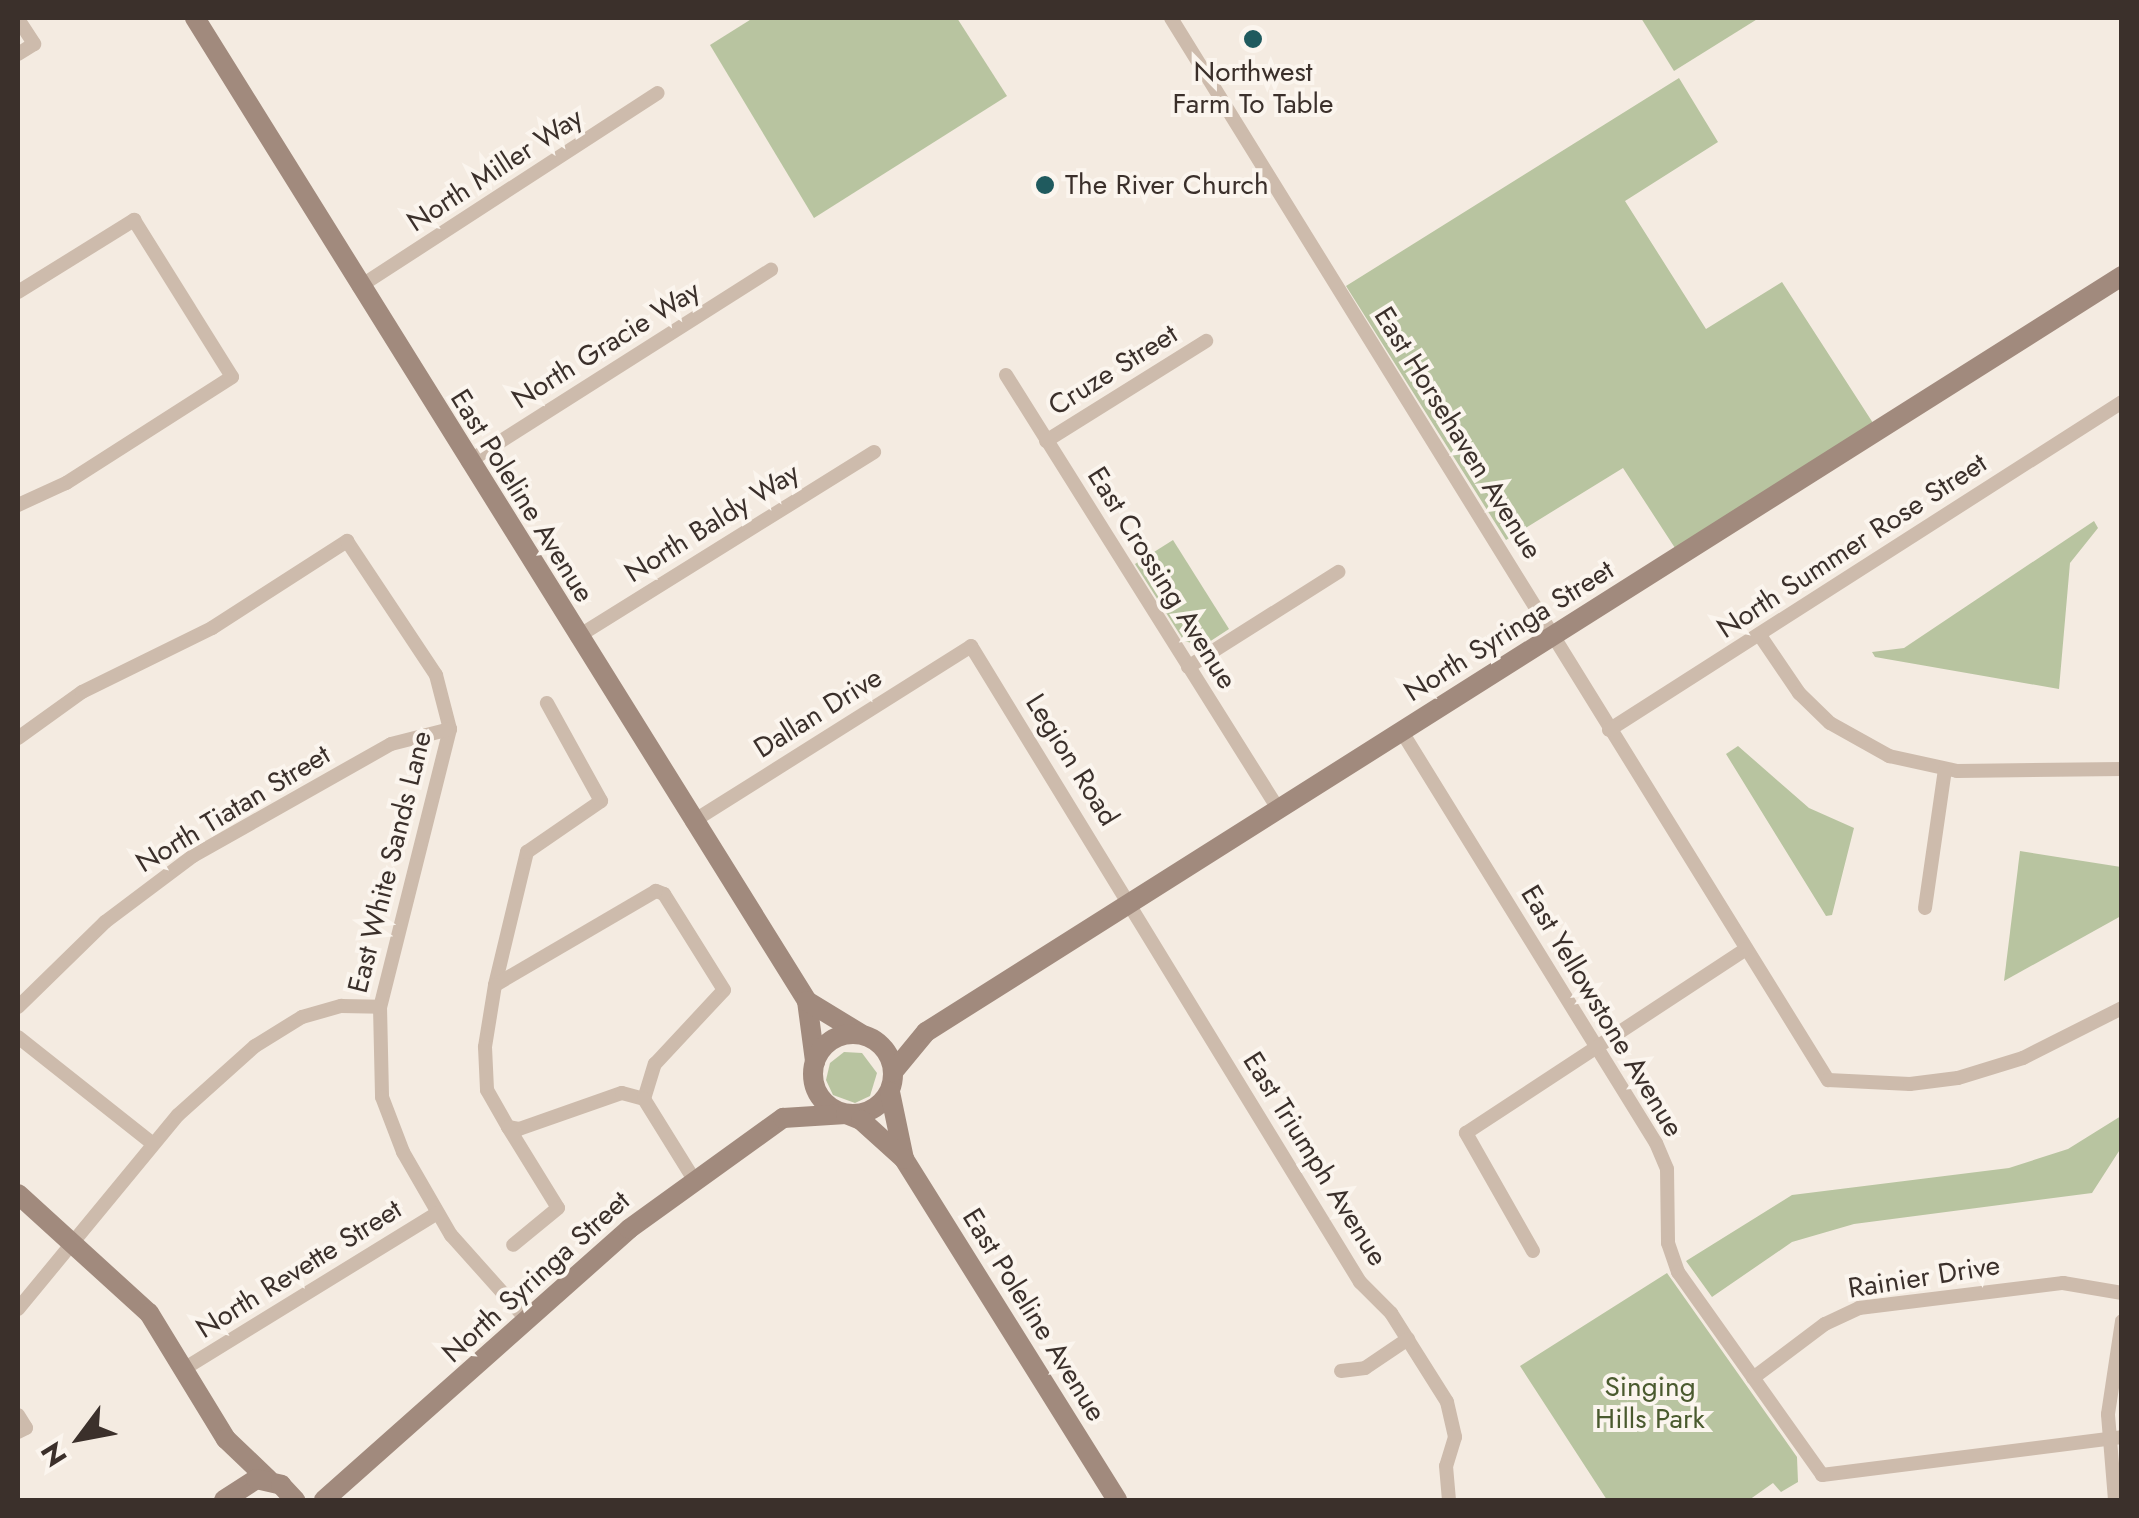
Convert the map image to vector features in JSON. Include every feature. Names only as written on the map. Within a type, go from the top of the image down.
[{"type":"street","points":[[18,18],[34,44],[18,54]]},
{"type":"street","name":"East Poleline Avenue","points":[[195,18],[692,822],[807,1000],[869,1038]]},
{"type":"street","name":"East Horsehaven Avenue","points":[[1171,18],[1828,1080],[1910,1084],[1958,1078],[2023,1058],[2122,1008]]},
{"type":"street","name":"North Miller Way","points":[[360,287],[658,93]]},
{"type":"street","points":[[18,292],[134,220],[232,377],[66,483],[18,505]]},
{"type":"street","name":"North Gracie Way","points":[[468,462],[771,270]]},
{"type":"street","name":"North Syringa Street","points":[[891,1082],[926,1032],[2122,276]]},
{"type":"street","name":"Cruze Street","points":[[1046,441],[1206,341]]},
{"type":"street","name":"East Crossing Avenue","points":[[1006,376],[1277,807]]},
{"type":"street","name":"North Summer Rose Street","points":[[1609,730],[1761,637],[2122,402]]},
{"type":"street","name":"North Baldy Way","points":[[578,637],[874,452]]},
{"type":"street","name":"East White Sands Lane","points":[[18,738],[82,692],[200,634],[347,541],[436,675],[450,728],[380,1007],[382,1097],[437,1213],[528,1321]]},
{"type":"street","points":[[1188,666],[1338,572]]},
{"type":"street","points":[[1761,637],[1799,693],[1830,724],[1889,756],[1944,770],[2122,769]]},
{"type":"street","name":"Dallan Drive","points":[[692,822],[971,646]]},
{"type":"street","name":"Legion Road","points":[[971,646],[1131,901]]},
{"type":"street","points":[[513,1245],[558,1208],[487,1090],[485,1046],[495,985],[527,852],[601,802],[546,703]]},
{"type":"street","name":"North Tiatan Street","points":[[18,1006],[105,922],[193,856],[392,744],[450,728]]},
{"type":"street","name":"East Yellowstone Avenue","points":[[1402,732],[1596,1045],[1667,1169],[1670,1256],[1822,1476],[2115,1438]]},
{"type":"street","points":[[1925,908],[1944,770]]},
{"type":"street","points":[[495,985],[656,891],[664,894],[724,990],[654,1064],[644,1100]]},
{"type":"street","name":"East Triumph Avenue","points":[[1131,901],[1360,1282],[1408,1339],[1451,1417],[1448,1500]]},
{"type":"street","points":[[1533,1251],[1466,1133],[1745,950]]},
{"type":"street","name":"East Poleline Avenue","points":[[807,1000],[814,1067]]},
{"type":"street","points":[[18,1309],[153,1144],[271,1036],[340,1006],[380,1007]]},
{"type":"street","name":"North Syringa Street","points":[[869,1038],[926,1032]]},
{"type":"street","points":[[18,1038],[153,1144]]},
{"type":"street","points":[[783,1118],[846,1114],[868,1112],[891,1082],[869,1038],[832,1040],[814,1067],[819,1097],[846,1114]]},
{"type":"street","name":"North Syringa Street","points":[[282,1489],[328,1495],[693,1178],[783,1118],[814,1067]]},
{"type":"street","name":"East Poleline Avenue","points":[[891,1082],[904,1159]]},
{"type":"street","points":[[508,1127],[519,1129],[622,1093],[644,1100],[693,1178]]},
{"type":"street","name":"East Poleline Avenue","points":[[846,1114],[861,1120],[904,1159],[1117,1500]]},
{"type":"street","points":[[18,1194],[128,1288],[187,1368],[226,1439],[282,1489]]},
{"type":"street","name":"North Revette Street","points":[[187,1368],[437,1213]]},
{"type":"street","name":"Rainier Drive","points":[[1753,1378],[1825,1324],[1859,1308],[2063,1283],[2122,1293]]},
{"type":"street","points":[[2115,1500],[2122,1321]]},
{"type":"street","points":[[1341,1371],[1365,1368],[1408,1339]]},
{"type":"street","points":[[224,1499],[226,1439]]},
{"type":"street","points":[[224,1499],[243,1482],[282,1489]]},
{"type":"green space","points":[[753,18],[957,18],[1007,96],[814,218],[710,45]]},
{"type":"green space","points":[[1641,18],[1759,18],[1674,71]]},
{"type":"green space","points":[[1679,78],[1718,142],[1625,201],[1706,329],[1782,282],[1873,423],[1675,548],[1623,468],[1506,540],[1346,286]]},
{"type":"green space","points":[[2094,521],[2098,528],[2070,563],[2059,689],[1875,657],[1872,652],[1904,648]]},
{"type":"green space","points":[[1173,540],[1229,629],[1203,646],[1184,641],[1135,564]]},
{"type":"green space","points":[[1738,746],[1809,808],[1854,828],[1832,915],[1826,916],[1726,754]]},
{"type":"green space","points":[[2020,851],[2121,867],[2121,916],[2004,981]]},
{"type":"green space","points":[[844,1052],[862,1053],[877,1073],[870,1096],[855,1103],[833,1095],[826,1080],[830,1063]]},
{"type":"green space","points":[[2121,1116],[2121,1148],[2092,1193],[1854,1224],[1792,1242],[1712,1297],[1686,1261],[1792,1195],[2009,1168],[2068,1149]]},
{"type":"green space","name":"Singing Hills Park","points":[[1667,1273],[1797,1457],[1798,1482],[1781,1492],[1773,1483],[1749,1500],[1607,1500],[1520,1366]]},
{"type":"place","name":"Northwest Farm To Table","points":[[1253,39]]},
{"type":"place","name":"The River Church","points":[[1045,185]]}]
